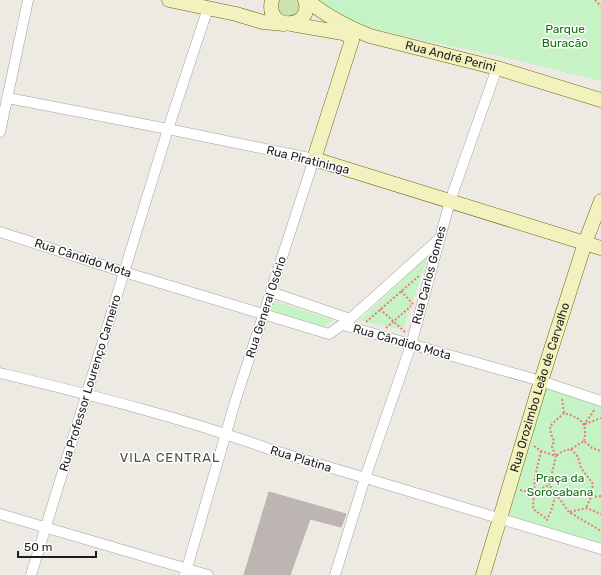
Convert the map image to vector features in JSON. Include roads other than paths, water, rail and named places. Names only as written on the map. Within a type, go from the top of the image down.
[{"type":"main road","points":[[169,0],[236,14],[263,22],[287,24],[297,22],[303,17],[306,11],[306,0]]},
{"type":"main road","name":"Rua André Perini","points":[[306,0],[327,15],[352,29],[370,36],[497,68],[601,100]]},
{"type":"main road","points":[[236,14],[258,10],[271,1]]},
{"type":"main road","points":[[271,1],[270,8],[273,15],[277,20],[287,24]]},
{"type":"main road","name":"Rua General Osório","points":[[287,24],[343,33],[350,36],[352,40],[314,159]]},
{"type":"main road","name":"Rua Piratininga","points":[[314,159],[601,248]]},
{"type":"main road","name":"Rua Orozimbo Leão de Carvalho","points":[[483,575],[541,381],[585,243],[601,201]]},
{"type":"street","points":[[0,132],[28,0]]},
{"type":"street","name":"Rua Professor Lourenço Carneiro","points":[[31,575],[168,129],[208,8]]},
{"type":"street","name":"Rua Carlos Gomes","points":[[335,575],[364,478],[411,342],[416,307],[432,264],[450,201],[497,68]]},
{"type":"street","name":"Rua Piratininga","points":[[8,98],[314,159]]},
{"type":"street","name":"Rua General Osório","points":[[186,572],[235,402],[314,159]]},
{"type":"street","name":"Rua Cândido Mota","points":[[0,232],[124,272],[329,334],[346,322]]},
{"type":"street","points":[[346,322],[439,239]]},
{"type":"street","name":"Rua Cândido Mota","points":[[271,292],[346,322],[357,329],[411,342],[541,381],[599,404]]},
{"type":"street","name":"Rua Platina","points":[[0,373],[86,394],[227,434],[269,449],[601,549]]},
{"type":"street","points":[[0,514],[46,527],[186,572],[208,575]]},
{"type":"district","name":"VILA CENTRAL","points":[[170,457]]},
{"type":"park label","name":"Parque Buracão","points":[[565,36]]},
{"type":"park label","name":"Praça da Sorocabana","points":[[560,485]]}]
